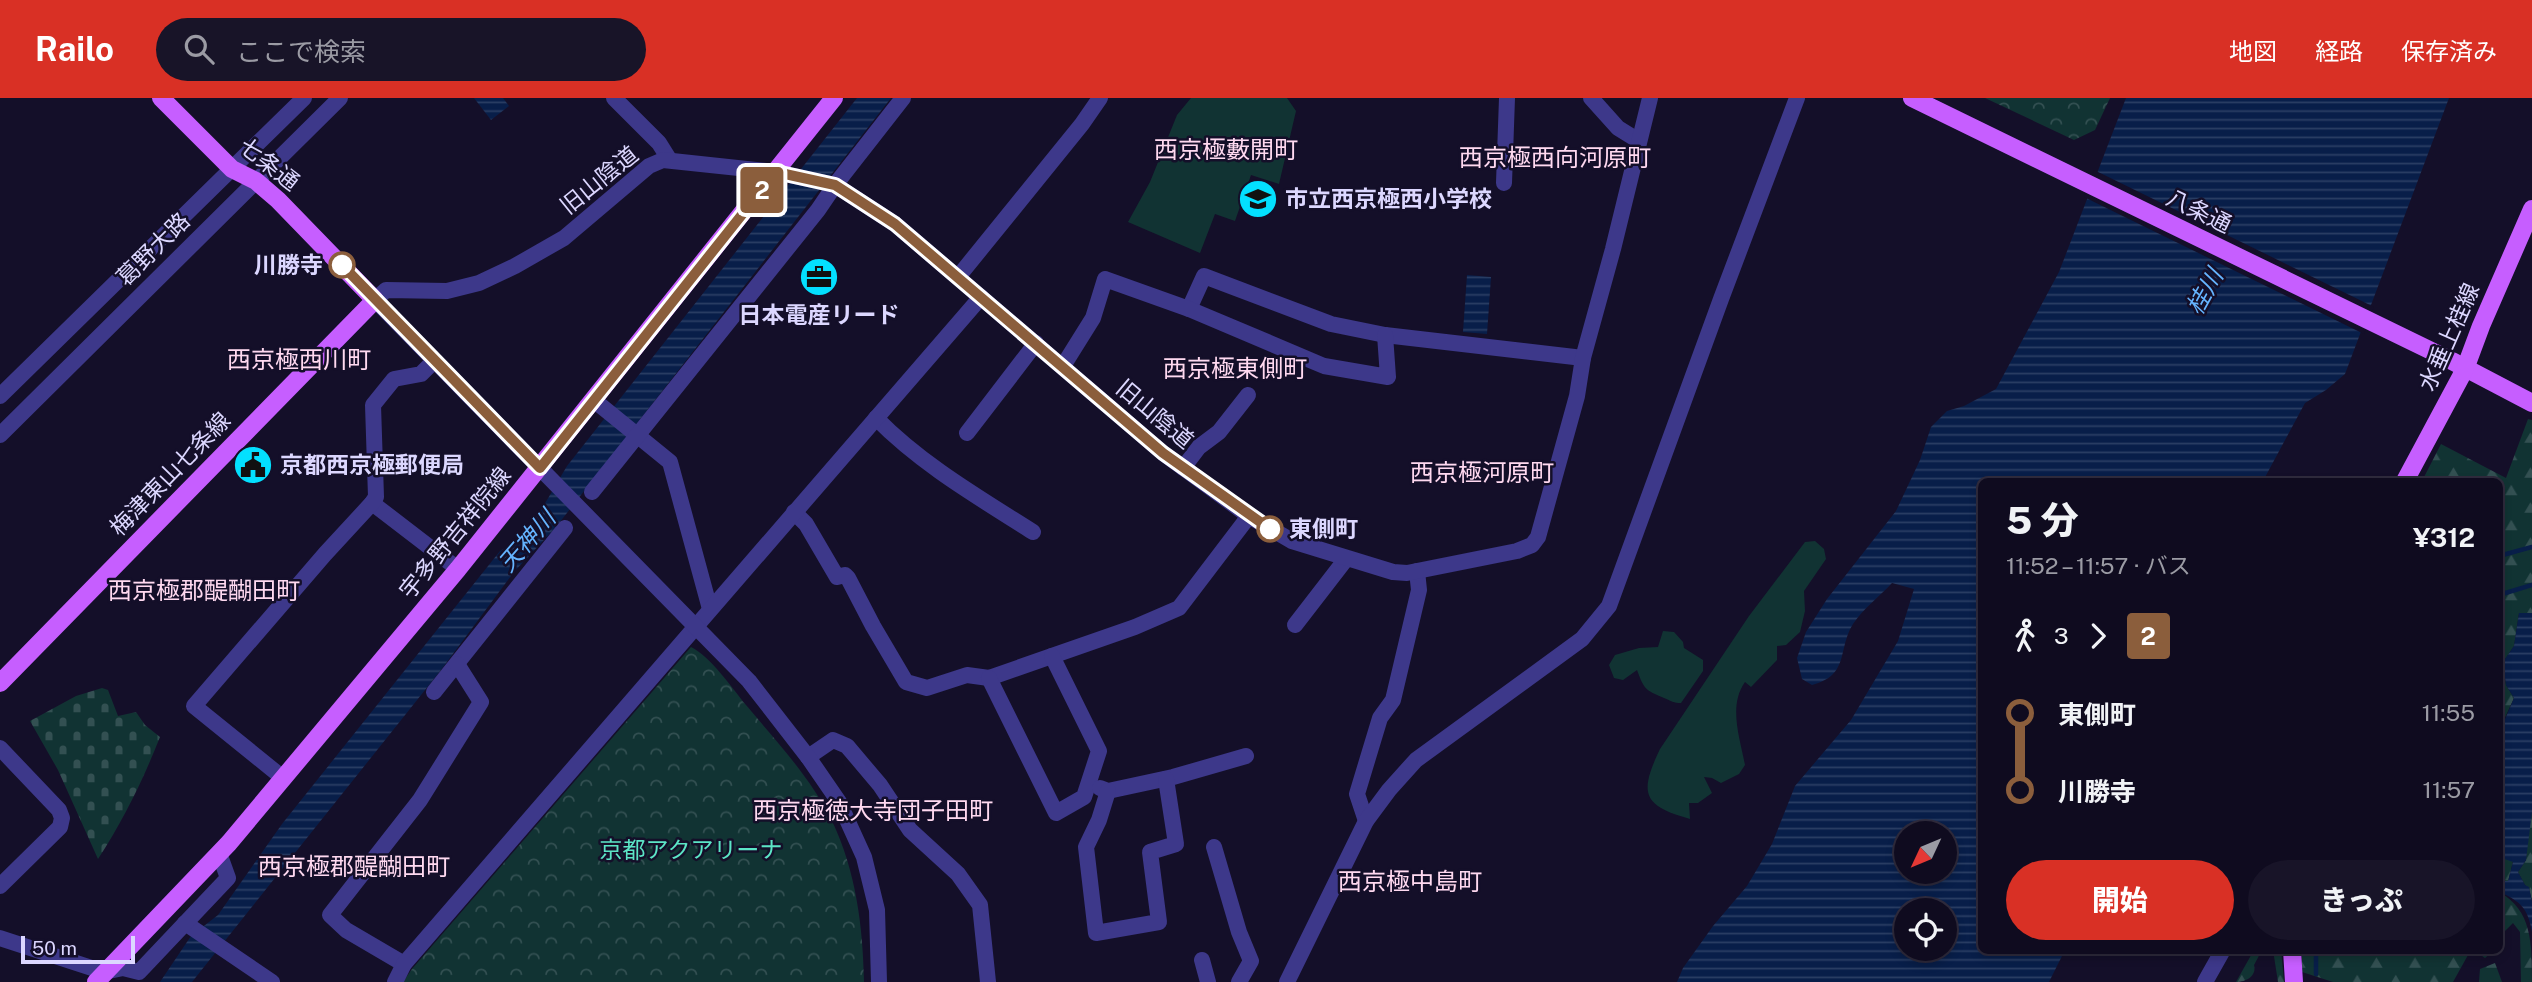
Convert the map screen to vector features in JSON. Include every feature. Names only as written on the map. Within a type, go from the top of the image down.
[{"type":"main road","name":"七条通","points":[[161,98],[232,169],[256,181],[375,300]]},
{"type":"main road","name":"八条通","points":[[1912,98],[2532,402]]},
{"type":"main road","name":"宇多野吉祥院線","points":[[100,977],[219,853],[458,569],[601,405],[782,173],[832,99]]},
{"type":"main road","name":"水垂上桂線","points":[[2406,478],[2459,365],[2481,326],[2532,209]]},
{"type":"main road","name":"梅津東山七条線","points":[[0,683],[375,300]]},
{"type":"main road","points":[[2292,954],[2294,982]]},
{"type":"street","name":"葛野大路","points":[[1,395],[304,98]]},
{"type":"street","name":"葛野大路","points":[[0,435],[340,98]]},
{"type":"street","points":[[614,98],[659,143],[669,159]]},
{"type":"street","points":[[592,492],[903,98]]},
{"type":"street","points":[[958,277],[1100,98]]},
{"type":"street","points":[[1504,183],[1507,98]]},
{"type":"street","points":[[1591,98],[1618,128],[1639,141]]},
{"type":"street","name":"旧山陰道","points":[[375,300],[386,290],[447,291],[479,283],[515,266],[551,247],[649,166],[669,159],[782,173],[833,185],[895,224],[1163,453],[1249,516],[1292,541],[1346,559],[1393,572],[1417,571],[1517,551],[1532,545],[1538,537],[1577,396],[1583,358],[1650,98]]},
{"type":"street","points":[[1273,982],[1290,976],[1366,821],[1416,760],[1582,639],[1609,606],[1797,98]]},
{"type":"street","points":[[1189,309],[1204,276],[1331,324],[1385,335],[1583,358]]},
{"type":"street","points":[[1063,366],[1093,318],[1105,279],[1189,309],[1324,366],[1388,377],[1385,335]]},
{"type":"street","points":[[395,982],[404,964],[981,296]]},
{"type":"street","points":[[375,300],[749,681],[808,757],[839,802],[864,857],[877,911],[879,982]]},
{"type":"street","points":[[967,433],[1036,343]]},
{"type":"street","points":[[284,778],[194,706],[372,503],[376,497],[373,405],[394,379],[421,373],[434,360]]},
{"type":"street","points":[[1,395],[20,415]]},
{"type":"street","points":[[1183,468],[1199,447],[1219,432],[1248,395]]},
{"type":"street","points":[[601,405],[670,462],[709,609]]},
{"type":"street","points":[[876,418],[898,440],[936,469],[1033,532]]},
{"type":"street","points":[[372,503],[458,569]]},
{"type":"street","points":[[794,512],[806,524],[837,577],[845,575],[848,578],[906,682],[927,688],[967,675],[989,678],[1179,608],[1249,516]]},
{"type":"street","points":[[434,692],[565,528]]},
{"type":"street","points":[[1294,625],[1346,559]]},
{"type":"street","points":[[1366,821],[1357,794],[1380,719],[1393,700],[1419,590],[1417,571]]},
{"type":"street","points":[[989,678],[1056,813],[1084,797],[1099,751],[1052,656]]},
{"type":"street","points":[[404,964],[346,930],[330,915],[420,800],[481,702],[457,664]]},
{"type":"street","points":[[808,757],[833,740],[847,746],[880,785],[910,830],[958,874],[979,905],[988,982]]},
{"type":"street","points":[[0,748],[59,810],[62,818],[60,827],[0,886]]},
{"type":"street","points":[[1088,785],[1108,791],[1166,779],[1246,756]]},
{"type":"street","points":[[1108,791],[1100,821],[1086,847],[1096,933],[1158,922],[1150,852],[1176,844],[1166,779]]},
{"type":"street","points":[[1214,847],[1239,932],[1251,961],[1239,982]]},
{"type":"street","points":[[0,939],[100,977],[123,968],[139,972],[190,926],[228,878],[219,853]]},
{"type":"street","points":[[190,926],[272,982]]},
{"type":"street","points":[[2205,982],[2221,954]]},
{"type":"street","points":[[1202,960],[1208,982]]},
{"type":"green space","points":[[1191,98],[1287,98],[1296,111],[1279,184],[1251,175],[1235,221],[1215,214],[1200,253],[1128,222],[1150,182],[1177,115]]},
{"type":"green space","points":[[1985,98],[2110,98],[2095,130],[2074,140]]},
{"type":"green space","points":[[2528,419],[2532,420],[2532,613],[2519,613],[2514,646],[2503,662],[2503,478],[2424,478],[2441,444],[2506,478]]},
{"type":"green space","points":[[1815,541],[1824,549],[1826,559],[1804,591],[1805,611],[1800,632],[1786,645],[1777,646],[1777,660],[1751,687],[1745,682],[1740,691],[1736,712],[1745,765],[1739,774],[1721,783],[1704,777],[1712,793],[1698,803],[1689,803],[1690,819],[1662,809],[1649,796],[1648,787],[1653,764],[1660,749],[1749,616],[1805,542]]},
{"type":"green space","points":[[1663,631],[1674,632],[1683,642],[1684,648],[1703,660],[1703,671],[1681,703],[1649,691],[1637,670],[1623,680],[1614,678],[1609,665],[1615,655],[1639,648],[1658,647]]},
{"type":"green space","name":"京都アクアリーナ","points":[[691,647],[706,657],[720,673],[792,760],[824,805],[847,860],[857,900],[864,982],[403,982],[412,969]]},
{"type":"green space","points":[[2503,662],[2506,685],[2514,698],[2503,722]]},
{"type":"green space","points":[[102,688],[108,690],[118,716],[136,712],[145,725],[160,737],[132,800],[98,859],[58,770],[30,721],[76,696]]},
{"type":"green space","points":[[2530,811],[2532,902],[2529,888],[2518,872],[2526,860]]},
{"type":"green space","points":[[2503,858],[2513,861],[2508,882],[2503,881]]},
{"type":"green space","points":[[2503,895],[2518,908],[2528,929],[2532,982],[2521,982],[2520,932],[2513,923],[2503,934]]},
{"type":"green space","points":[[2252,954],[2260,954],[2252,975],[2247,980],[2236,982]]},
{"type":"green space","points":[[2274,954],[2281,954],[2284,982],[2278,982]]},
{"type":"green space","points":[[2302,954],[2470,954],[2453,982],[2333,982],[2302,972]]},
{"type":"green space","points":[[2495,963],[2502,982],[2479,982],[2480,969]]},
{"type":"water","points":[[474,98],[503,98],[509,106],[491,120]]},
{"type":"water","name":"天神川","points":[[857,98],[891,98],[556,527],[514,572],[441,670],[192,982],[160,982],[191,936],[218,915],[282,824],[500,551],[530,524],[567,466]]},
{"type":"water","name":"桂川","points":[[2126,98],[2449,98],[2345,374],[2305,403],[2265,478],[1978,478],[1978,954],[2063,954],[2049,982],[1677,982],[1683,968],[1713,926],[1747,886],[1772,844],[1795,786],[1851,720],[1898,641],[1914,589],[1892,583],[1853,624],[1841,660],[1832,675],[1812,685],[1802,679],[1797,658],[1806,632],[1827,599],[1896,511],[1920,460],[1931,427],[1947,411],[1964,406],[1996,389],[2059,272]]},
{"type":"water","points":[[1467,275],[1491,277],[1487,334],[1463,332]]},
{"type":"water","points":[[2519,613],[2532,613],[2532,812],[2526,860],[2518,872],[2529,887],[2532,932],[2522,907],[2503,894],[2503,881],[2508,881],[2513,862],[2503,858],[2503,724],[2514,698],[2506,685],[2503,662],[2514,646]]},
{"type":"pier","points":[[2094,170],[2374,307],[2364,334],[2084,197]]},
{"type":"waterway","points":[[2503,555],[2532,547]]},
{"type":"waterway","points":[[2503,594],[2532,585]]},
{"type":"waterway","points":[[2316,954],[2316,974]]},
{"type":"bus line","name":"2","points":[[342,265],[540,468],[776,172],[835,185],[895,224],[1163,453],[1270,529]]},
{"type":"place","name":"市立西京極西小学校","points":[[1258,199]]},
{"type":"place","name":"川勝寺","points":[[342,265]]},
{"type":"place","name":"日本電産リード","points":[[819,277]]},
{"type":"place","name":"京都西京極郵便局","points":[[253,465]]},
{"type":"place","name":"東側町","points":[[1270,529]]},
{"type":"district","name":"西京極藪開町","points":[[1226,150]]},
{"type":"district","name":"西京極西向河原町","points":[[1555,158]]},
{"type":"district","name":"西京極西川町","points":[[299,360]]},
{"type":"district","name":"西京極東側町","points":[[1235,369]]},
{"type":"district","name":"西京極河原町","points":[[1482,473]]},
{"type":"district","name":"西京極郡醍醐田町","points":[[204,591]]},
{"type":"district","name":"西京極徳大寺団子田町","points":[[873,811]]},
{"type":"district","name":"西京極郡醍醐田町","points":[[354,867]]},
{"type":"district","name":"西京極中島町","points":[[1410,882]]}]
